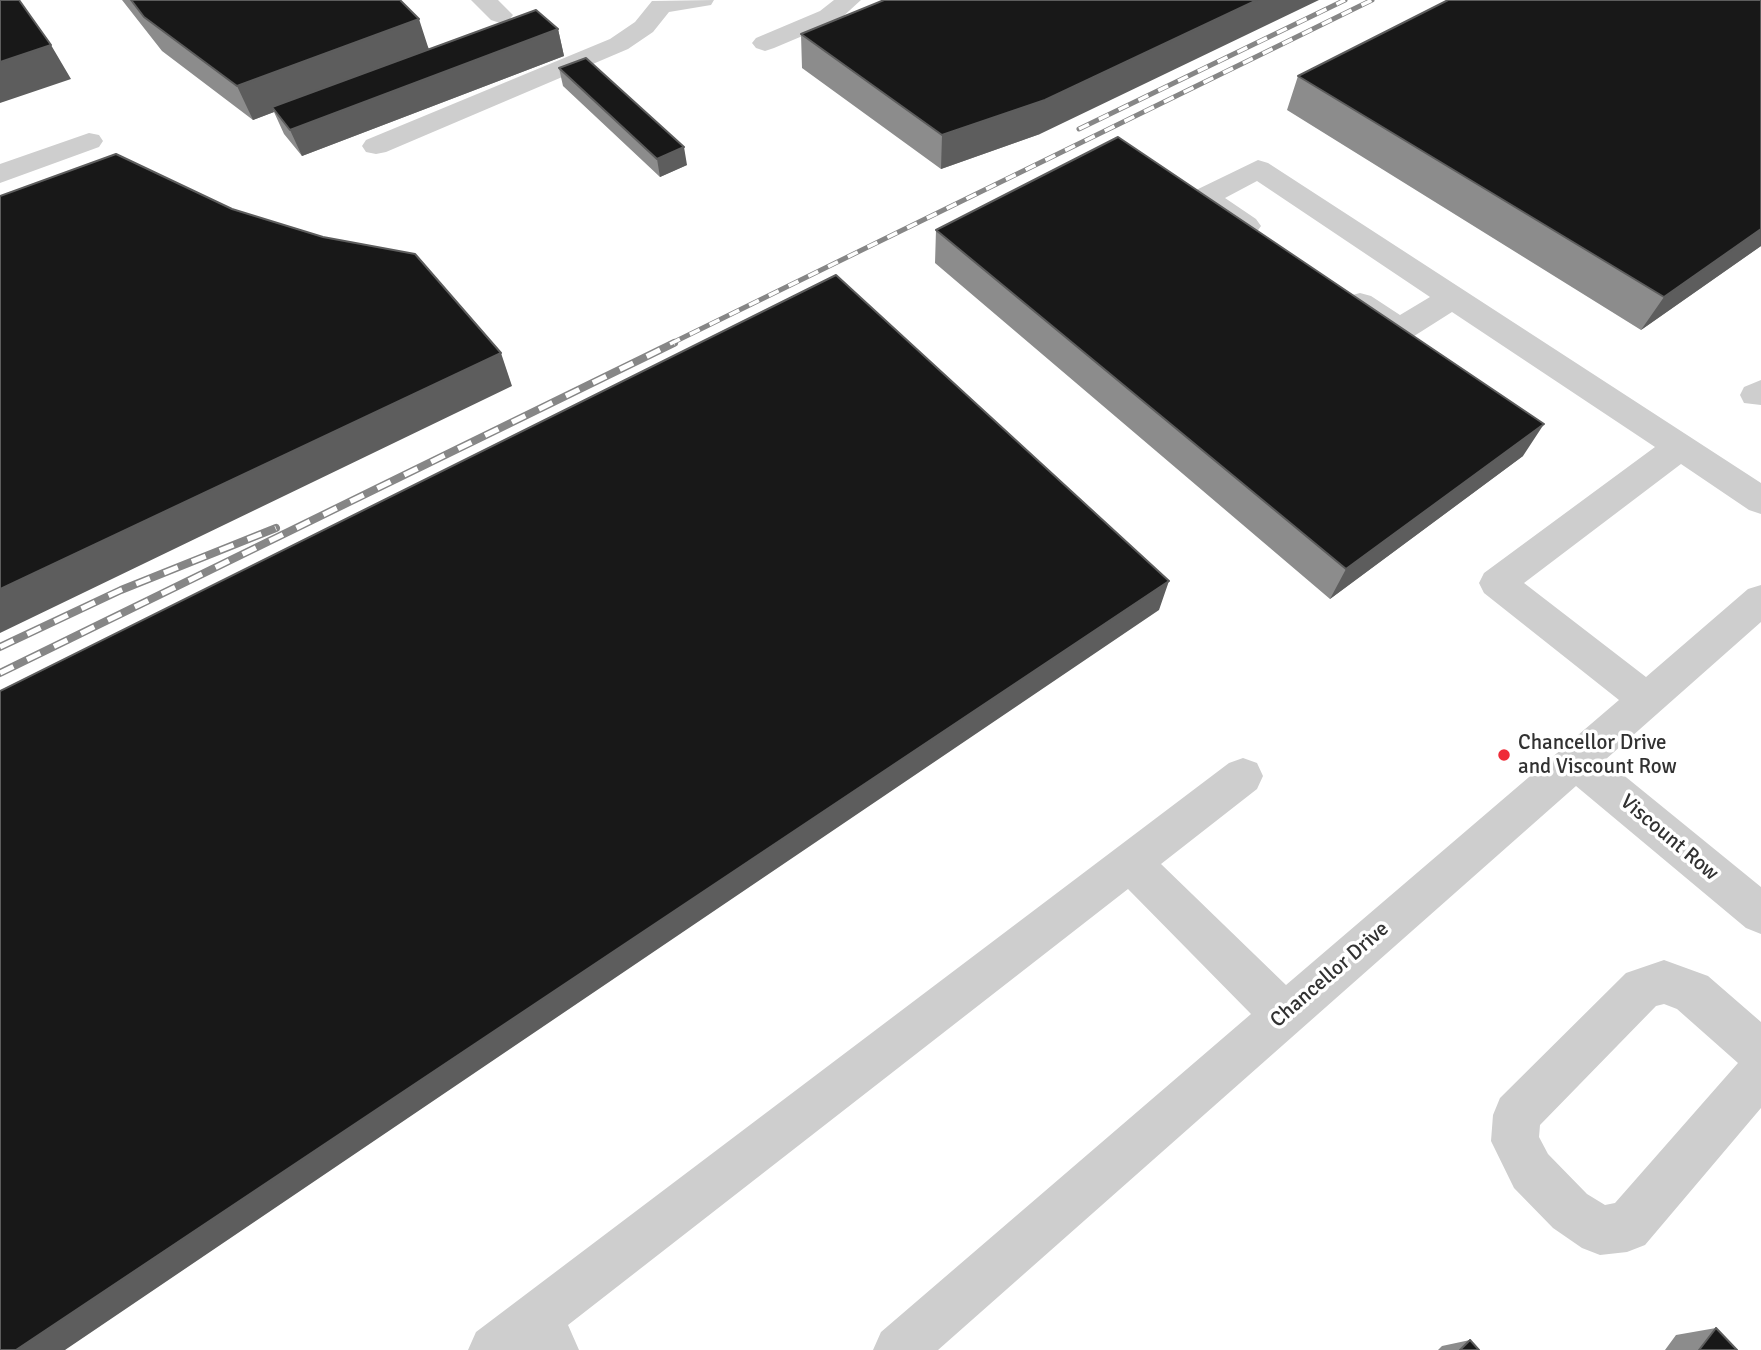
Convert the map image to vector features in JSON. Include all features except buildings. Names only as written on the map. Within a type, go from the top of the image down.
[{"type":"street","points":[[376,146],[619,44],[644,27],[654,3],[702,0]]},
{"type":"street","points":[[765,43],[830,16],[849,0]]},
{"type":"street","points":[[0,174],[89,141]]},
{"type":"street","points":[[1273,244],[1204,197],[1258,169],[1761,501]]},
{"type":"street","points":[[1331,283],[1400,330],[1453,297]]},
{"type":"street","points":[[1647,700],[1497,583],[1680,447]]},
{"type":"street","name":"Chancellor Drive","points":[[903,1349],[1761,600]]},
{"type":"street","name":"Viscount Row","points":[[1577,762],[1761,914]]},
{"type":"street","points":[[494,1350],[544,1334],[1130,862],[1243,776]]},
{"type":"street","points":[[1130,862],[1284,1015]]},
{"type":"street","points":[[1761,1052],[1692,992],[1664,982],[1642,989],[1517,1115],[1515,1141],[1531,1171],[1570,1211],[1600,1230],[1627,1227],[1761,1072]]},
{"type":"railway","points":[[1079,129],[1345,0]]},
{"type":"railway","points":[[670,344],[1372,0]]},
{"type":"railway","points":[[0,673],[674,343]]},
{"type":"railway","points":[[0,647],[121,590],[276,528]]},
{"type":"place","name":"Chancellor Drive and Viscount Row","points":[[1504,755]]}]
